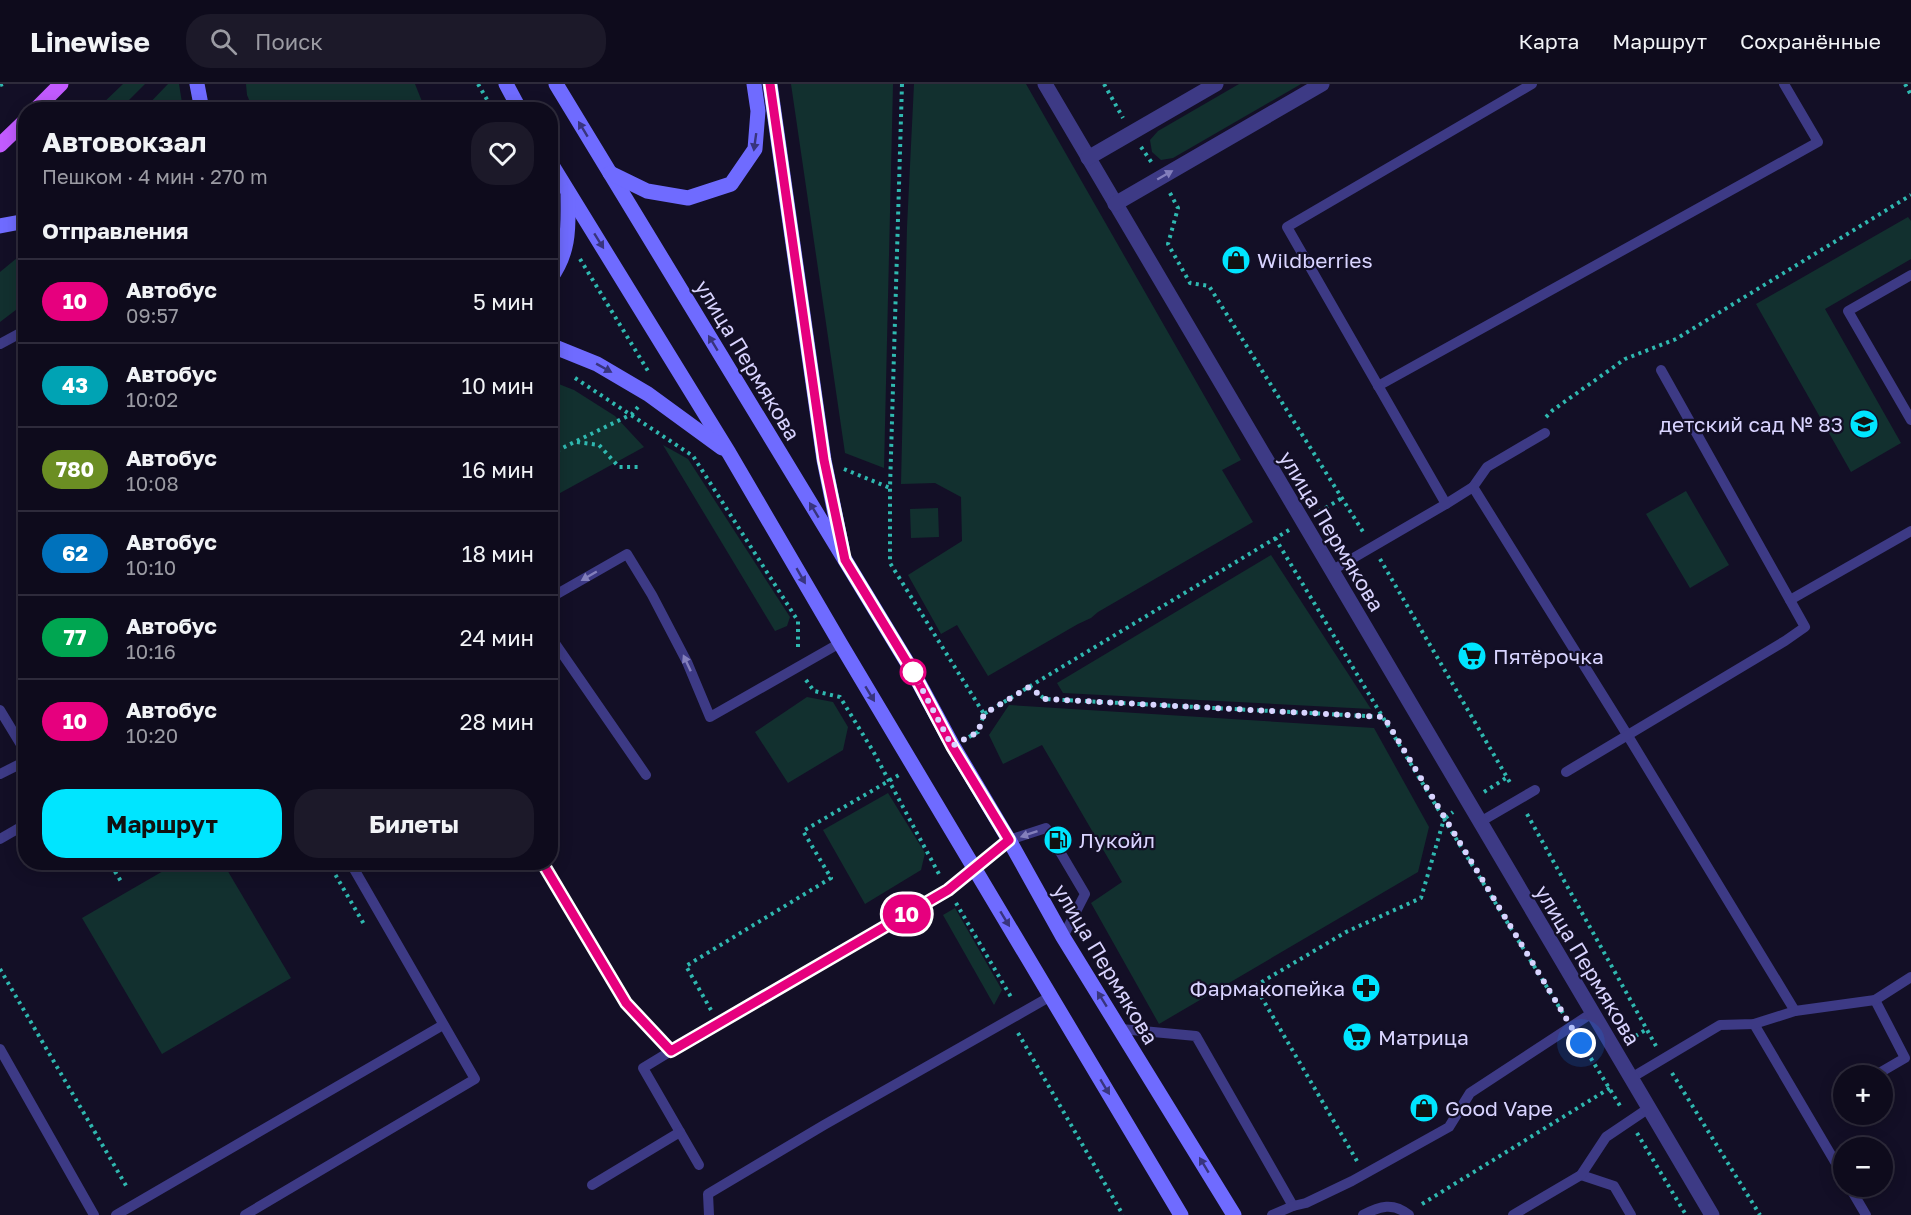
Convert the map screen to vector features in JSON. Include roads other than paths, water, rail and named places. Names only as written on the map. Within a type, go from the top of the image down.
[{"type":"main road","points":[[43,102],[61,84]]},
{"type":"main road","points":[[197,84],[200,102]]},
{"type":"main road","points":[[506,84],[516,102]]},
{"type":"main road","name":"улица Пермякова","points":[[556,84],[913,672],[952,746],[1064,937],[1234,1215]]},
{"type":"main road","points":[[610,174],[647,191],[688,198],[731,184],[755,149],[758,111],[754,84]]},
{"type":"main road","points":[[770,84],[824,460],[845,560]]},
{"type":"main road","points":[[0,145],[18,128]]},
{"type":"main road","points":[[558,175],[729,453],[840,644],[1181,1215]]},
{"type":"main road","points":[[558,268],[568,240],[568,192]]},
{"type":"main road","points":[[0,226],[18,223]]},
{"type":"main road","points":[[558,348],[597,364],[648,394],[729,453]]},
{"type":"street","name":"улица Пермякова","points":[[1045,84],[1712,1215]]},
{"type":"street","points":[[1088,158],[1216,84]]},
{"type":"street","points":[[1115,204],[1322,84]]},
{"type":"lane","points":[[1446,504],[1287,227],[1532,84]]},
{"type":"lane","points":[[1378,386],[1818,142],[1784,84]]},
{"type":"lane","points":[[1911,275],[1848,311],[1911,420]]},
{"type":"lane","points":[[0,344],[18,334]]},
{"type":"lane","points":[[1566,772],[1805,627],[1661,370]]},
{"type":"lane","points":[[1331,571],[1473,487],[1487,467],[1545,433]]},
{"type":"lane","points":[[1473,487],[1795,1011]]},
{"type":"lane","points":[[1790,600],[1911,531]]},
{"type":"lane","points":[[558,593],[627,554],[652,595],[687,662],[710,717],[840,644]]},
{"type":"lane","points":[[558,648],[646,775]]},
{"type":"lane","points":[[0,710],[18,740]]},
{"type":"lane","points":[[0,774],[18,765]]},
{"type":"lane","points":[[1479,822],[1535,790]]},
{"type":"lane","points":[[699,1165],[643,1068],[948,890],[1009,840],[1046,828],[1085,894],[1064,937]]},
{"type":"lane","points":[[0,839],[18,829]]},
{"type":"lane","points":[[245,1215],[475,1079],[355,870]]},
{"type":"lane","points":[[547,870],[626,1003],[671,1051]]},
{"type":"lane","points":[[1631,1078],[1720,1026],[1754,1024],[1795,1011],[1875,1000],[1911,977]]},
{"type":"lane","points":[[710,1215],[708,1194],[1051,996]]},
{"type":"lane","points":[[1875,1000],[1905,1058],[1893,1065]]},
{"type":"lane","points":[[1272,1215],[1306,1203],[1365,1174],[1449,1126],[1470,1093],[1592,1013]]},
{"type":"lane","points":[[1754,1024],[1833,1158]]},
{"type":"lane","points":[[116,1215],[444,1025]]},
{"type":"lane","points":[[1121,1029],[1196,1036],[1293,1206]]},
{"type":"lane","points":[[0,1049],[94,1215]]},
{"type":"lane","points":[[1513,1215],[1581,1175],[1606,1137],[1648,1108]]},
{"type":"lane","points":[[592,1185],[680,1132]]},
{"type":"lane","points":[[1581,1175],[1614,1186],[1631,1215]]},
{"type":"lane","points":[[1855,1197],[1866,1215]]},
{"type":"lane","points":[[1363,1215],[1380,1206],[1393,1206],[1408,1214]]},
{"type":"place","name":"Wildberries","points":[[1236,260]]},
{"type":"place","name":"детский сад № 83","points":[[1864,424]]},
{"type":"place","name":"Пятёрочка","points":[[1472,656]]},
{"type":"place","name":"Лукойл","points":[[1058,840]]},
{"type":"place","name":"Фармакопейка","points":[[1366,988]]},
{"type":"place","name":"Матрица","points":[[1357,1037]]},
{"type":"place","name":"Good Vape","points":[[1424,1108]]}]
